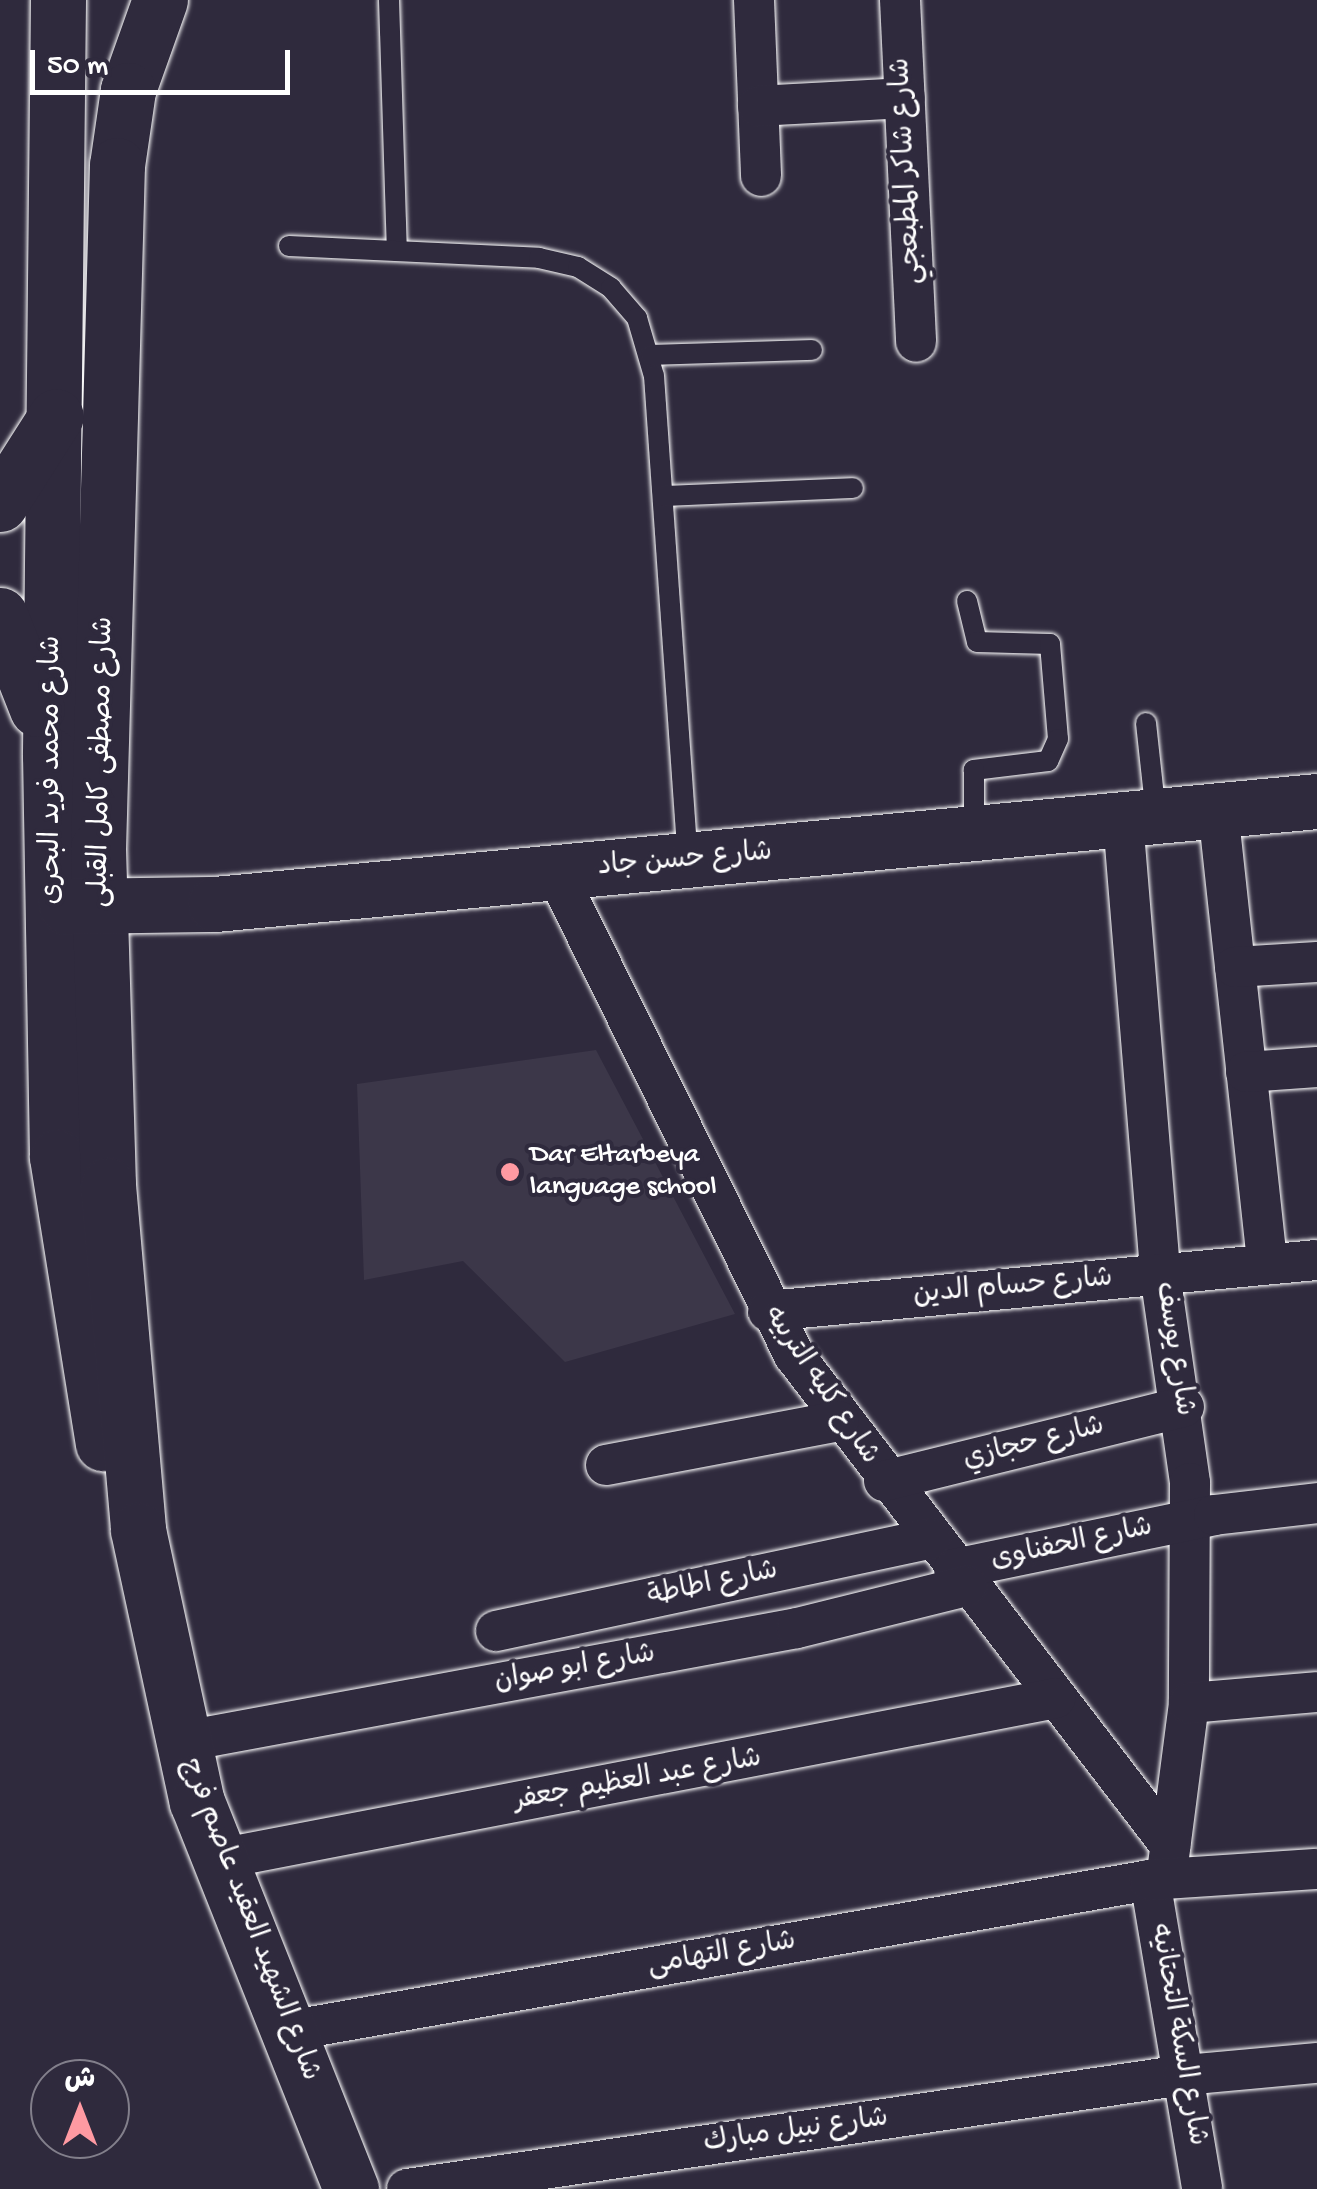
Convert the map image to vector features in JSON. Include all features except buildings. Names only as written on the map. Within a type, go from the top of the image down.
[{"type":"main road","name":"شارع محمد فريد البحرى","points":[[58,0],[58,414],[50,755],[77,906],[57,1156],[70,1271],[104,1448],[138,1530]]},
{"type":"main road","name":"شارع مصطفى كامل القبلى","points":[[77,906],[117,165],[128,90],[160,0]]},
{"type":"main road","points":[[58,89],[84,65],[103,65],[128,90]]},
{"type":"main road","points":[[0,504],[58,414]]},
{"type":"main road","points":[[0,615],[21,654],[50,755]]},
{"type":"main road","name":"شارع حسن جاد","points":[[77,906],[214,904],[1317,801]]},
{"type":"main road","name":"شارع الشهيد العقيد عاصم فرج","points":[[138,1530],[180,1742],[219,1859],[293,2030],[351,2189]]},
{"type":"street","points":[[754,0],[761,176]]},
{"type":"street","name":"شارع شاكر المطبعجي","points":[[900,0],[916,342]]},
{"type":"street","points":[[758,106],[905,98]]},
{"type":"street","points":[[1218,810],[1267,1264]]},
{"type":"street","name":"شارع يوسف","points":[[1140,818],[1160,1274],[1184,1407],[1190,1521],[1189,1703],[1162,1868]]},
{"type":"street","name":"شارع كليه التربيه","points":[[556,873],[768,1312],[839,1421],[1056,1698],[1162,1868]]},
{"type":"street","points":[[1234,967],[1317,962]]},
{"type":"street","points":[[1246,1072],[1317,1067]]},
{"type":"street","name":"شارع حسام الدين","points":[[768,1312],[1317,1260]]},
{"type":"street","name":"شارع حجازي","points":[[884,1481],[1184,1407]]},
{"type":"street","points":[[606,1464],[839,1421]]},
{"type":"street","name":"شارع الحفناوى","points":[[950,1565],[1190,1521],[1317,1503]]},
{"type":"street","name":"شارع اطاطة","points":[[496,1631],[950,1565]]},
{"type":"street","name":"شارع ابو صوان","points":[[180,1742],[797,1628],[950,1565]]},
{"type":"street","points":[[1189,1703],[1317,1692]]},
{"type":"street","name":"شارع عبد العظيم جعفر","points":[[219,1859],[1056,1698]]},
{"type":"street","name":"شارع التهامى","points":[[293,2030],[1162,1868],[1317,1869]]},
{"type":"street","name":"شارع السكة التحتانيه","points":[[1162,1868],[1184,2075],[1202,2189]]},
{"type":"street","name":"شارع نبيل مبارك","points":[[407,2189],[1184,2075],[1317,2063]]},
{"type":"lane","points":[[390,0],[397,251]]},
{"type":"lane","points":[[288,246],[578,267],[611,288],[637,318],[651,355],[688,860]]},
{"type":"lane","points":[[651,355],[812,350]]},
{"type":"lane","points":[[663,496],[853,488]]},
{"type":"lane","points":[[967,601],[977,642],[1050,644],[1058,739],[1048,761],[974,770],[974,834]]},
{"type":"lane","points":[[1140,818],[1146,723]]},
{"type":"shaded area","name":"Dar Eltarbeya language school","points":[[596,1050],[735,1314],[565,1362],[463,1261],[364,1280],[357,1084]]},
{"type":"place","name":"Dar Eltarbeya language school","points":[[510,1172]]}]
